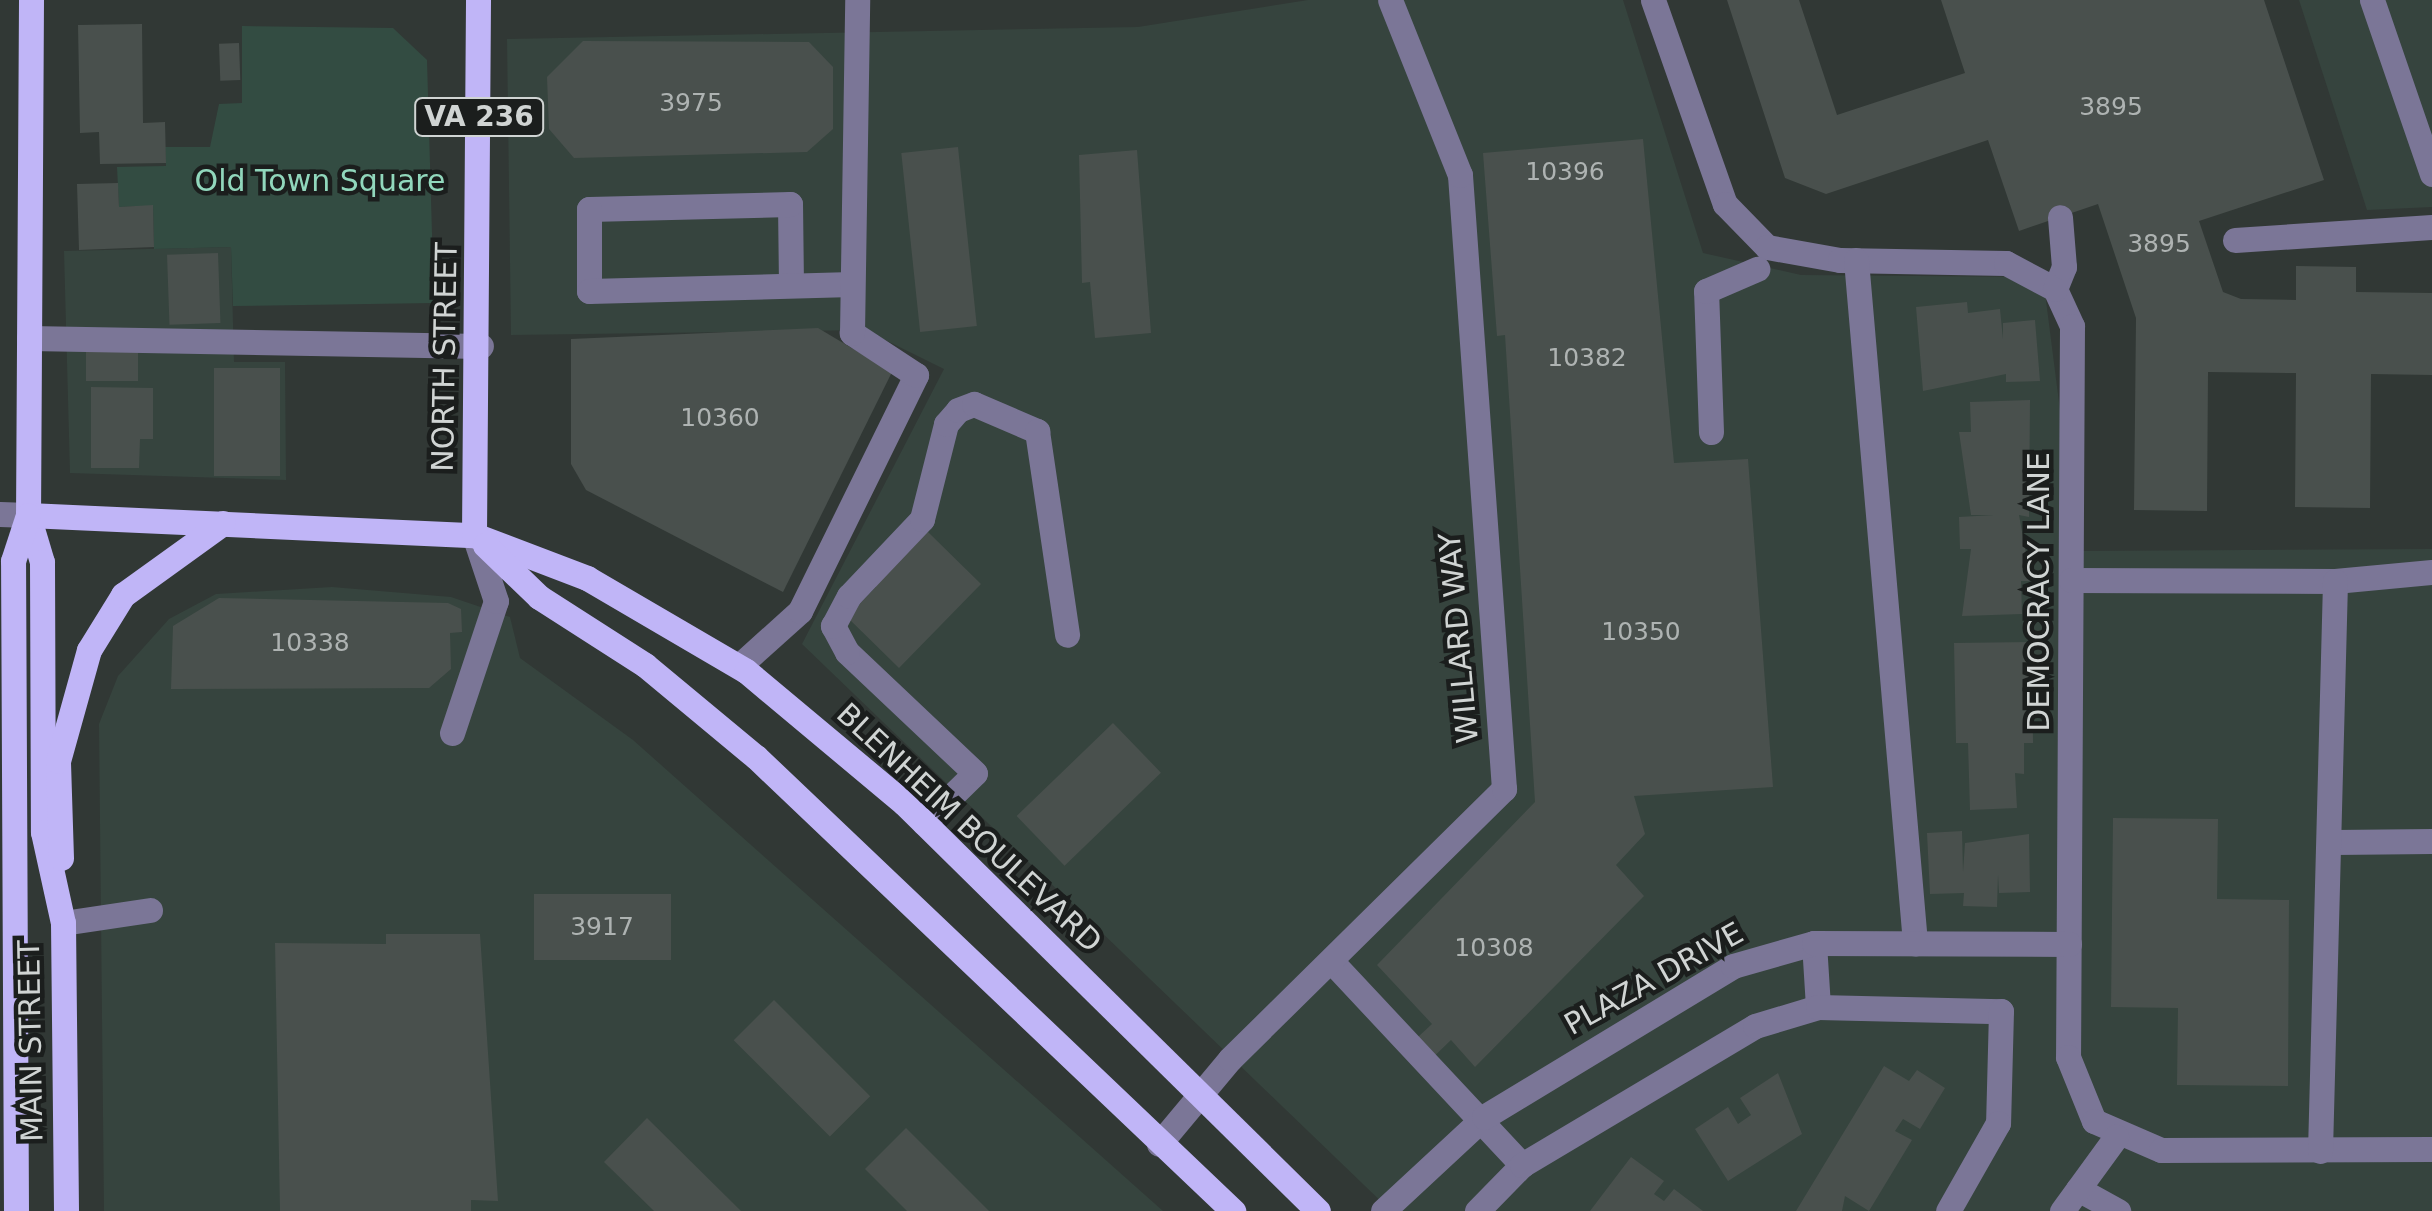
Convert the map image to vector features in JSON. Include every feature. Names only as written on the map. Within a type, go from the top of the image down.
[{"type":"main road","name":"MAIN STREET","points":[[30,0],[28,515],[42,562],[43,832],[63,923],[66,1211]]},
{"type":"main road","name":"NORTH STREET","points":[[474,534],[481,346],[478,0]]},
{"type":"main road","name":"MAIN STREET","points":[[16,1211],[13,562],[28,515]]},
{"type":"main road","name":"BLENHEIM BOULEVARD","points":[[28,515],[474,534],[587,578],[739,666],[924,823],[1318,1211]]},
{"type":"main road","points":[[63,923],[58,761],[88,650],[123,596],[223,523]]},
{"type":"main road","points":[[474,534],[539,597],[646,665],[756,756],[1158,1144],[1233,1211]]},
{"type":"street","points":[[739,666],[800,611],[916,375],[852,333],[842,284],[857,0]]},
{"type":"street","name":"WILLARD WAY","points":[[1158,1144],[1504,789],[1460,175],[1390,0]]},
{"type":"street","points":[[1654,0],[1716,183],[1741,226],[1786,254],[1856,260],[1996,262],[2055,289],[2064,267],[2060,217]]},
{"type":"street","points":[[2372,0],[2432,174]]},
{"type":"street","points":[[791,285],[790,204],[589,210],[588,291],[842,284]]},
{"type":"street","points":[[2234,240],[2432,227]]},
{"type":"street","points":[[1856,260],[1916,943]]},
{"type":"street","points":[[1711,432],[1706,291],[1757,269]]},
{"type":"street","name":"DEMOCRACY LANE","points":[[2055,289],[2072,326],[2068,944],[2072,1082],[2094,1120],[2116,1137]]},
{"type":"street","points":[[29,338],[481,346]]},
{"type":"street","points":[[924,823],[975,773],[846,652],[833,626],[849,596],[922,519],[946,424],[958,410],[974,404],[1036,431],[1067,635]]},
{"type":"street","points":[[0,514],[28,515]]},
{"type":"street","points":[[452,734],[496,600],[474,534]]},
{"type":"street","points":[[2071,580],[2334,581],[2432,572]]},
{"type":"street","points":[[2320,1151],[2334,842],[2334,581]]},
{"type":"street","points":[[2334,842],[2432,841]]},
{"type":"street","points":[[63,923],[150,910]]},
{"type":"street","points":[[1814,943],[1818,1007]]},
{"type":"street","name":"PLAZA DRIVE","points":[[1383,1211],[1484,1117],[1733,966],[1814,943],[2068,944]]},
{"type":"street","points":[[1333,963],[1484,1117],[1522,1165]]},
{"type":"street","points":[[1477,1211],[1522,1165],[1755,1026],[1818,1007],[2000,1011],[1998,1123],[1948,1211]]},
{"type":"street","points":[[2062,1211],[2116,1137],[2161,1150],[2432,1150]]},
{"type":"street","points":[[2078,1189],[2118,1211]]},
{"type":"shaded area","points":[[1308,0],[1623,0],[1703,253],[1801,275],[2043,277],[2078,551],[2432,549],[2432,1211],[1391,1211],[802,644],[944,369],[865,330],[511,335],[507,39],[1138,27]]},
{"type":"shaded area","points":[[2299,0],[2432,0],[2432,207],[2367,210]]},
{"type":"shaded area","points":[[231,247],[234,362],[285,362],[286,480],[70,473],[64,251]]},
{"type":"shaded area","points":[[332,587],[451,597],[510,617],[520,658],[633,740],[1163,1211],[104,1211],[99,724],[118,676],[169,619],[216,594]]},
{"type":"green space","name":"Old Town Square","points":[[242,26],[393,28],[427,60],[434,303],[233,306],[231,247],[154,249],[153,206],[119,207],[117,167],[166,166],[165,147],[210,147],[219,104],[242,103]]},
{"type":"building","points":[[1727,0],[1799,0],[1837,115],[1965,73],[1941,0],[2264,0],[2324,180],[2199,221],[2223,292],[2241,299],[2296,300],[2296,266],[2356,267],[2356,292],[2432,293],[2432,375],[2371,374],[2370,508],[2295,507],[2296,373],[2208,372],[2207,511],[2134,510],[2136,318],[2098,204],[2019,231],[1988,140],[1826,194],[1785,178]]},
{"type":"building","points":[[142,24],[143,123],[165,122],[166,163],[100,164],[99,132],[80,133],[78,25]]},
{"type":"building","points":[[583,41],[809,42],[833,67],[833,129],[807,152],[574,158],[549,129],[547,77]]},
{"type":"building","points":[[239,43],[240,80],[220,81],[219,44]]},
{"type":"building","points":[[1643,139],[1674,463],[1748,459],[1773,787],[1634,796],[1645,834],[1616,865],[1644,896],[1475,1067],[1451,1040],[1420,1070],[1405,1049],[1432,1024],[1377,965],[1535,802],[1505,335],[1497,336],[1483,153]]},
{"type":"building","points":[[958,147],[977,326],[920,332],[901,153]]},
{"type":"building","points":[[1137,150],[1151,333],[1095,338],[1090,282],[1082,283],[1079,155]]},
{"type":"building","points":[[118,183],[119,207],[153,205],[154,247],[79,250],[77,184]]},
{"type":"building","points":[[218,253],[220,323],[169,325],[167,255]]},
{"type":"building","points":[[1967,302],[1968,313],[2000,309],[2003,339],[2003,323],[2035,320],[2040,381],[2006,382],[2006,374],[1923,391],[1916,307]]},
{"type":"building","points":[[818,328],[892,372],[783,592],[586,490],[571,464],[571,339]]},
{"type":"building","points":[[86,347],[138,347],[138,381],[86,381]]},
{"type":"building","points":[[214,368],[280,368],[280,476],[214,476]]},
{"type":"building","points":[[91,387],[153,388],[153,439],[140,439],[139,468],[91,468]]},
{"type":"building","points":[[2030,400],[2029,517],[2019,515],[2031,581],[2021,581],[2022,614],[1962,616],[1971,549],[1960,549],[1959,517],[1994,515],[1971,515],[1959,432],[1971,432],[1970,402]]},
{"type":"building","points":[[928,532],[981,584],[899,668],[847,617],[876,587],[871,582]]},
{"type":"building","points":[[219,598],[448,603],[461,609],[462,632],[450,633],[451,669],[429,688],[171,689],[173,626]]},
{"type":"building","points":[[2032,642],[2033,743],[2024,743],[2024,774],[2015,773],[2017,808],[1970,810],[1968,743],[1956,743],[1954,643]]},
{"type":"building","points":[[1113,723],[1161,773],[1065,866],[1017,816]]},
{"type":"building","points":[[2113,818],[2218,819],[2217,899],[2289,900],[2288,1086],[2177,1085],[2178,1008],[2111,1007]]},
{"type":"building","points":[[1962,831],[1963,872],[1965,843],[2029,834],[2030,892],[1999,893],[1998,875],[1997,907],[1963,906],[1964,893],[1930,894],[1927,833]]},
{"type":"building","points":[[534,894],[671,894],[671,960],[534,960]]},
{"type":"building","points":[[386,934],[480,934],[498,1201],[471,1200],[471,1211],[280,1211],[275,943],[386,944]]},
{"type":"building","points":[[774,1000],[870,1096],[830,1136],[734,1040]]},
{"type":"building","points":[[1884,1066],[1909,1081],[1917,1070],[1945,1088],[1920,1129],[1903,1119],[1895,1131],[1912,1140],[1869,1211],[1845,1196],[1842,1211],[1796,1211]]},
{"type":"building","points":[[1778,1073],[1802,1134],[1728,1181],[1695,1129],[1728,1107],[1738,1124],[1751,1115],[1740,1098]]},
{"type":"building","points":[[647,1118],[741,1211],[654,1211],[604,1162]]},
{"type":"building","points":[[906,1128],[989,1211],[907,1211],[865,1169]]},
{"type":"building","points":[[1631,1157],[1664,1181],[1654,1194],[1664,1201],[1674,1189],[1703,1211],[1590,1211]]}]
